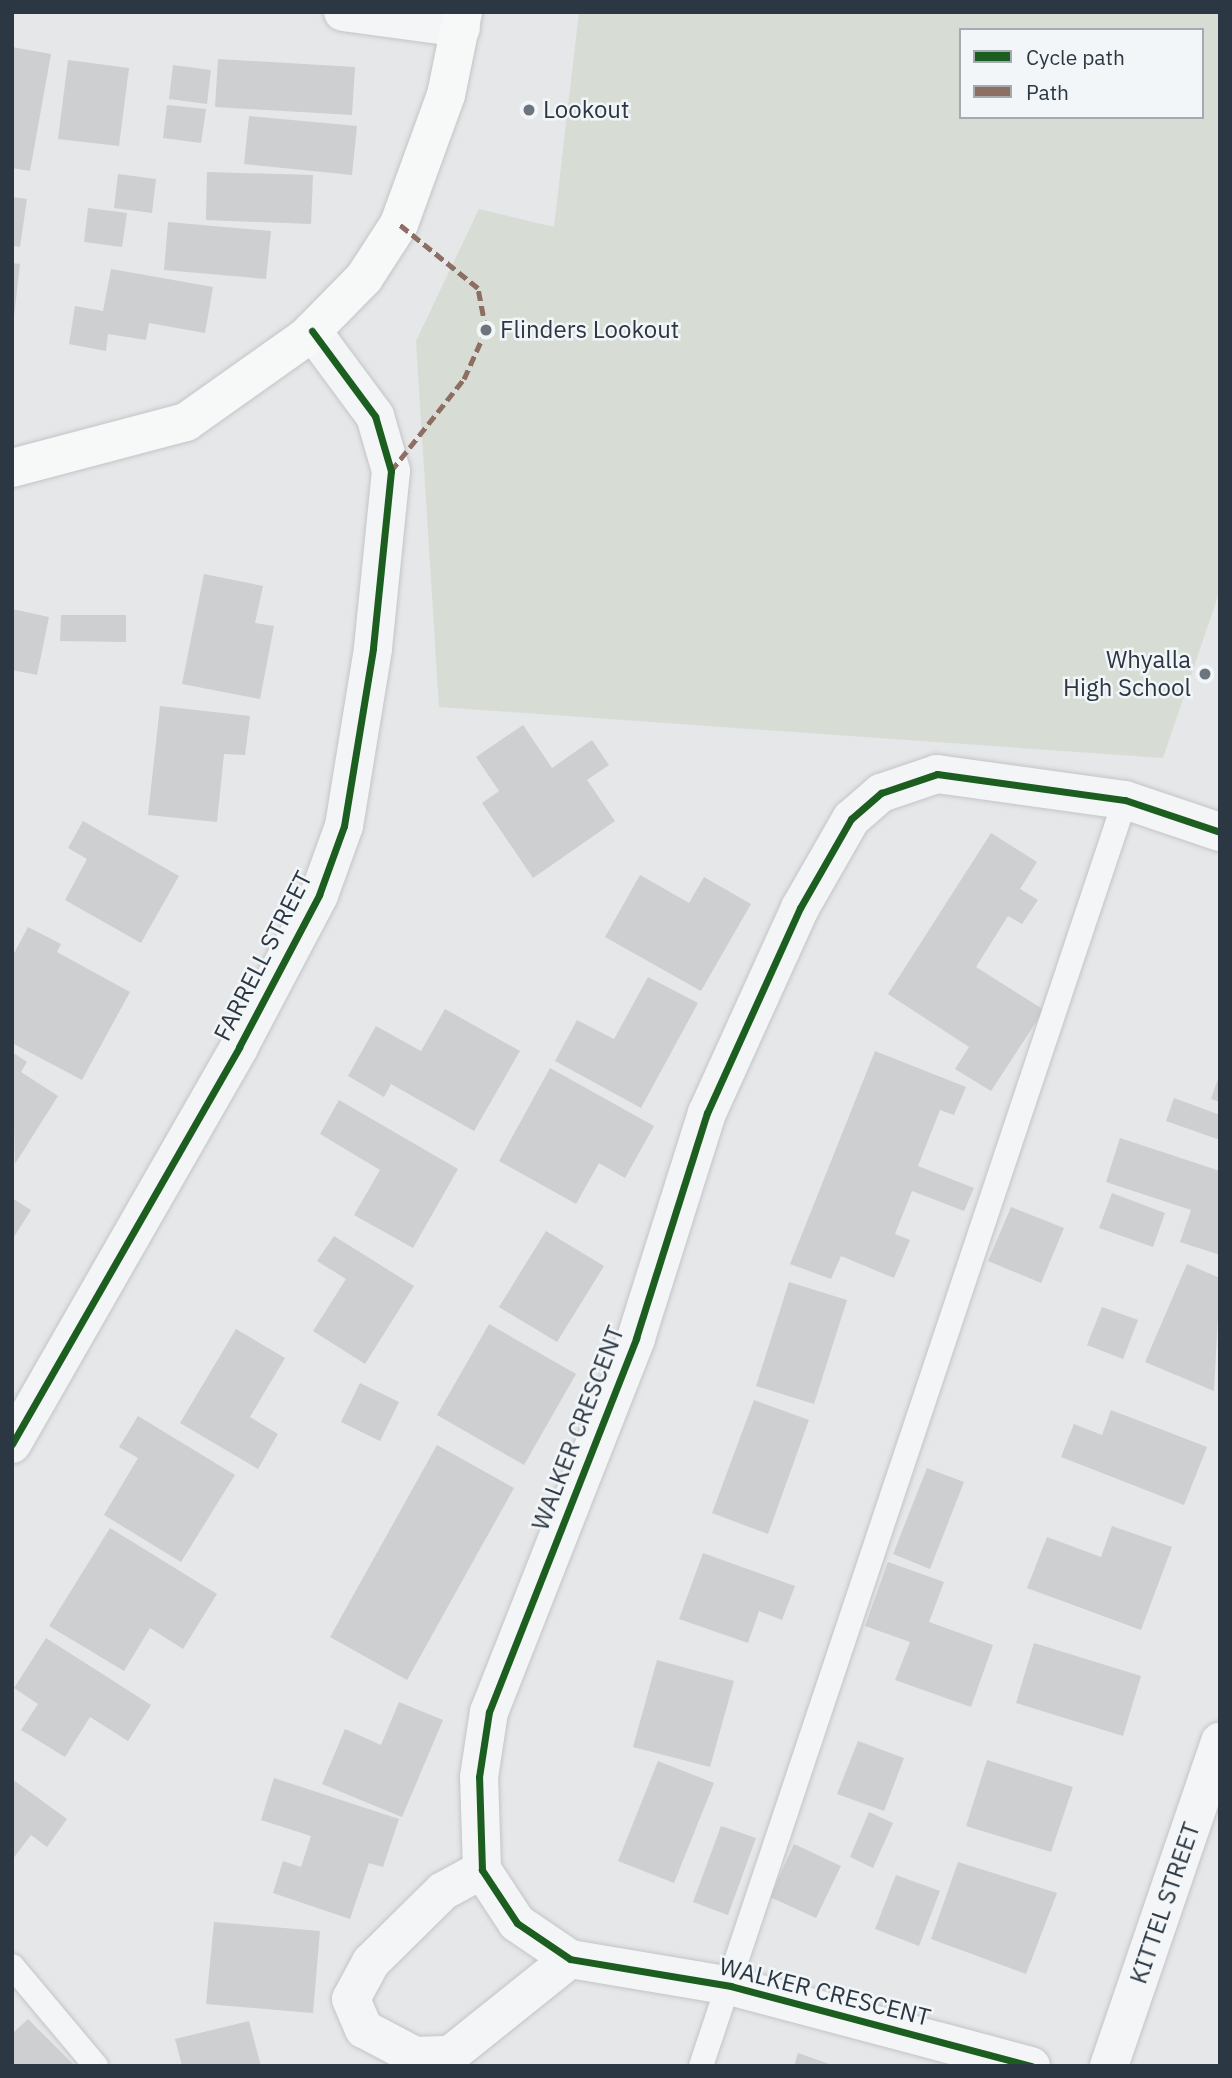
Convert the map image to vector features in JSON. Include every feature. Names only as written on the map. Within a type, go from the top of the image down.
[{"type":"main road","points":[[12,468],[186,422],[312,331],[364,278],[399,223],[446,94],[462,20]]},
{"type":"street","points":[[343,12],[462,20]]},
{"type":"street","name":"FARRELL STREET","points":[[12,1444],[239,1047],[320,895],[344,826],[367,688],[391,471],[375,416],[312,331]]},
{"type":"street","name":"WALKER CRESCENT","points":[[1031,2066],[731,1986],[570,1959],[517,1923],[482,1870],[476,1819],[489,1712],[635,1338],[707,1113],[830,854],[851,819],[881,793],[937,774],[1125,800],[1220,832]]},
{"type":"street","name":"KITTEL STREET","points":[[1109,2066],[1220,1741]]},
{"type":"street","points":[[482,1870],[443,1891],[371,1962],[351,1999],[364,2029],[415,2056],[450,2054],[570,1959]]},
{"type":"lane","points":[[701,2066],[731,1986],[1125,800]]},
{"type":"lane","points":[[12,1966],[96,2066]]},
{"type":"shaded area","points":[[579,12],[1220,12],[1220,590],[1163,758],[439,707],[416,341],[479,209],[554,227]]},
{"type":"building","points":[[12,47],[51,54],[30,171],[12,168]]},
{"type":"building","points":[[218,59],[355,67],[352,115],[215,107]]},
{"type":"building","points":[[68,60],[129,68],[119,146],[58,139]]},
{"type":"building","points":[[173,65],[211,70],[207,104],[169,99]]},
{"type":"building","points":[[167,105],[206,109],[201,143],[163,138]]},
{"type":"building","points":[[249,116],[357,126],[352,175],[244,164]]},
{"type":"building","points":[[207,172],[313,175],[311,224],[206,220]]},
{"type":"building","points":[[118,174],[156,179],[152,213],[114,208]]},
{"type":"building","points":[[12,197],[27,199],[20,247],[12,246]]},
{"type":"building","points":[[88,208],[127,213],[122,247],[84,242]]},
{"type":"building","points":[[168,222],[271,231],[266,279],[164,270]]},
{"type":"building","points":[[12,263],[20,264],[14,317],[12,317]]},
{"type":"building","points":[[111,269],[213,287],[205,333],[149,323],[146,340],[108,334],[106,351],[69,344],[75,306],[103,311]]},
{"type":"building","points":[[204,574],[263,586],[255,623],[274,626],[260,699],[182,684]]},
{"type":"building","points":[[12,609],[49,617],[37,675],[12,670]]},
{"type":"building","points":[[61,615],[126,615],[126,642],[60,641]]},
{"type":"building","points":[[160,706],[250,716],[245,755],[224,754],[217,822],[148,815]]},
{"type":"building","points":[[523,725],[552,768],[592,740],[609,765],[587,780],[615,821],[533,878],[482,803],[499,791],[476,757]]},
{"type":"building","points":[[83,821],[179,876],[141,943],[65,900],[87,859],[68,848]]},
{"type":"building","points":[[991,833],[1037,862],[1020,889],[1038,900],[1022,924],[1008,916],[976,967],[1044,1010],[991,1091],[955,1069],[969,1047],[888,994]]},
{"type":"building","points":[[640,875],[689,903],[704,877],[751,904],[701,991],[605,937]]},
{"type":"building","points":[[28,927],[61,944],[57,952],[130,992],[82,1080],[12,1043],[12,957]]},
{"type":"building","points":[[648,977],[698,1003],[641,1108],[555,1061],[577,1020],[614,1039]]},
{"type":"building","points":[[445,1009],[520,1051],[474,1131],[391,1084],[384,1097],[348,1076],[376,1026],[421,1051]]},
{"type":"building","points":[[875,1051],[966,1087],[954,1115],[940,1110],[918,1166],[974,1188],[964,1211],[912,1191],[895,1234],[910,1240],[894,1278],[841,1256],[831,1279],[790,1264]]},
{"type":"building","points":[[12,1052],[27,1062],[21,1072],[58,1096],[15,1164]]},
{"type":"building","points":[[550,1068],[654,1126],[625,1178],[599,1163],[576,1204],[499,1161]]},
{"type":"building","points":[[1220,1076],[1220,1102],[1211,1099]]},
{"type":"building","points":[[1174,1098],[1220,1115],[1220,1140],[1166,1121]]},
{"type":"building","points":[[339,1100],[458,1169],[413,1248],[354,1215],[380,1170],[320,1134]]},
{"type":"building","points":[[1120,1138],[1220,1171],[1220,1255],[1180,1242],[1191,1210],[1106,1182]]},
{"type":"building","points":[[1112,1193],[1165,1213],[1153,1247],[1099,1228]]},
{"type":"building","points":[[12,1198],[31,1210],[12,1240]]},
{"type":"building","points":[[1011,1207],[1064,1228],[1041,1283],[988,1261]]},
{"type":"building","points":[[546,1231],[604,1266],[557,1342],[499,1307]]},
{"type":"building","points":[[334,1236],[414,1286],[365,1364],[313,1331],[346,1279],[317,1261]]},
{"type":"building","points":[[1187,1264],[1220,1278],[1214,1391],[1145,1362]]},
{"type":"building","points":[[789,1282],[847,1300],[814,1404],[756,1386]]},
{"type":"building","points":[[1102,1307],[1138,1320],[1123,1359],[1087,1345]]},
{"type":"building","points":[[489,1324],[576,1374],[524,1465],[437,1415]]},
{"type":"building","points":[[236,1329],[285,1358],[250,1417],[278,1434],[258,1469],[180,1423]]},
{"type":"building","points":[[360,1383],[399,1402],[380,1441],[341,1422]]},
{"type":"building","points":[[754,1400],[809,1420],[768,1534],[712,1513]]},
{"type":"building","points":[[1111,1410],[1207,1447],[1184,1505],[1061,1457],[1074,1424],[1102,1435]]},
{"type":"building","points":[[138,1416],[235,1475],[181,1562],[104,1515],[138,1458],[119,1447]]},
{"type":"building","points":[[437,1445],[514,1488],[407,1680],[330,1637]]},
{"type":"building","points":[[927,1468],[964,1482],[930,1569],[893,1554]]},
{"type":"building","points":[[1112,1526],[1172,1547],[1141,1630],[1027,1588],[1047,1537],[1101,1557]]},
{"type":"building","points":[[110,1528],[217,1594],[183,1649],[150,1628],[124,1671],[49,1626]]},
{"type":"building","points":[[703,1553],[795,1586],[782,1620],[759,1611],[748,1643],[679,1619]]},
{"type":"building","points":[[888,1562],[944,1582],[929,1622],[993,1645],[971,1707],[895,1680],[910,1642],[865,1626]]},
{"type":"building","points":[[46,1638],[151,1705],[128,1741],[90,1717],[65,1757],[21,1730],[38,1704],[14,1688]]},
{"type":"building","points":[[1034,1643],[1141,1676],[1123,1736],[1016,1703]]},
{"type":"building","points":[[657,1660],[734,1681],[710,1767],[633,1747]]},
{"type":"building","points":[[399,1702],[443,1720],[402,1817],[322,1784],[345,1729],[381,1745]]},
{"type":"building","points":[[858,1741],[904,1758],[884,1811],[837,1794]]},
{"type":"building","points":[[987,1760],[1073,1787],[1051,1852],[966,1826]]},
{"type":"building","points":[[658,1761],[714,1783],[674,1883],[618,1861]]},
{"type":"building","points":[[274,1778],[399,1819],[383,1867],[369,1863],[350,1919],[273,1893],[283,1861],[301,1867],[311,1836],[261,1820]]},
{"type":"building","points":[[12,1779],[67,1819],[47,1847],[31,1835],[12,1860]]},
{"type":"building","points":[[869,1812],[893,1823],[873,1868],[850,1857]]},
{"type":"building","points":[[721,1826],[756,1838],[728,1915],[693,1902]]},
{"type":"building","points":[[794,1844],[841,1866],[816,1918],[770,1897]]},
{"type":"building","points":[[958,1862],[1057,1893],[1026,1974],[931,1939]]},
{"type":"building","points":[[896,1875],[940,1891],[919,1946],[875,1929]]},
{"type":"building","points":[[214,1922],[320,1931],[313,2013],[206,2004]]},
{"type":"building","points":[[28,2019],[75,2066],[12,2066],[12,2034]]},
{"type":"building","points":[[249,2021],[261,2066],[182,2066],[175,2039]]},
{"type":"building","points":[[798,2053],[832,2065],[832,2066],[794,2066]]},
{"type":"marked path","points":[[391,471],[464,379],[486,330],[478,288],[399,224]]},
{"type":"cycle path","points":[[12,1444],[239,1047],[319,895],[344,826],[373,648],[391,471],[375,416],[312,331]]},
{"type":"cycle path","points":[[1031,2066],[731,1986],[570,1959],[517,1923],[482,1870],[479,1777],[489,1712],[636,1338],[707,1113],[800,908],[851,819],[881,793],[937,774],[1125,800],[1220,832]]},
{"type":"place","name":"Lookout","points":[[529,110]]},
{"type":"place","name":"Flinders Lookout","points":[[486,330]]},
{"type":"place","name":"Whyalla High School","points":[[1205,674]]}]
